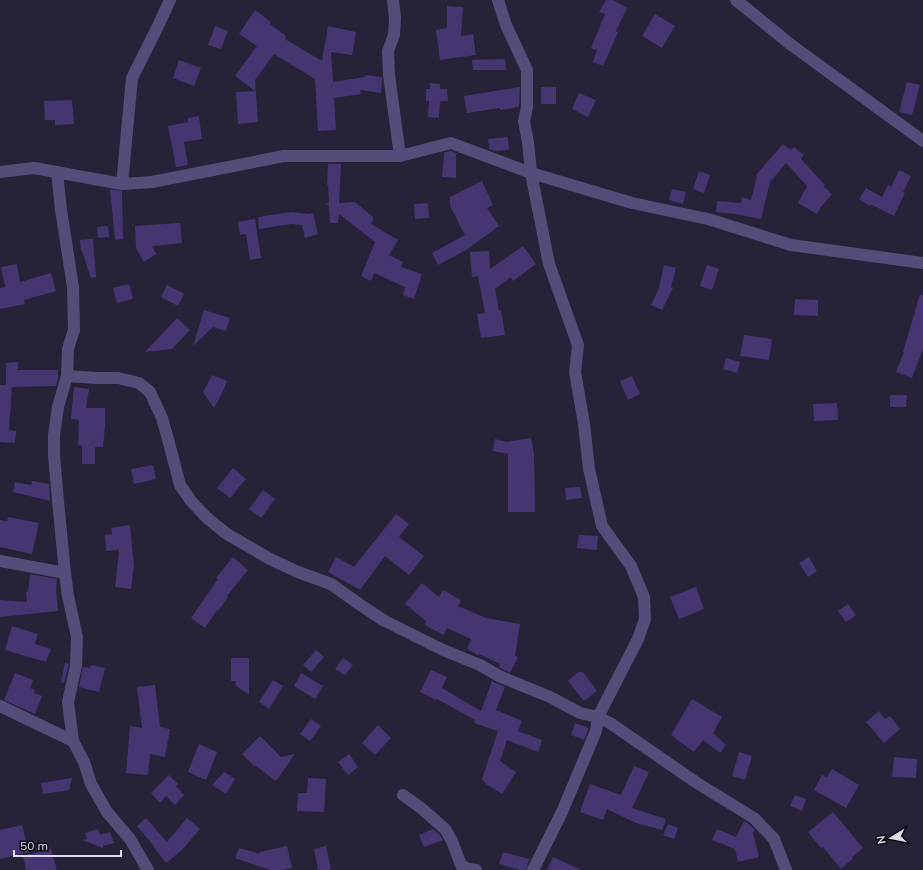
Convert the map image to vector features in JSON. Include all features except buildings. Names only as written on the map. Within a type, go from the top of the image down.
[{"type":"street","points":[[122,184],[132,78],[170,0]]},
{"type":"street","points":[[393,0],[395,18],[394,35],[388,51],[389,75],[400,156]]},
{"type":"street","points":[[498,0],[506,25],[527,70],[527,107],[524,121],[531,172],[549,264],[578,345],[575,372],[584,424],[589,469],[602,526],[631,566],[644,597],[645,619],[598,717],[596,731],[562,812],[533,870]]},
{"type":"street","points":[[736,0],[790,44],[923,141]]},
{"type":"street","points":[[0,172],[34,168],[122,184],[152,182],[284,156],[400,156],[451,144],[531,172],[632,203],[708,219],[791,245],[923,263]]},
{"type":"street","points":[[56,172],[72,287],[74,330],[68,349],[67,376],[58,406],[54,435],[58,501],[65,573],[68,596],[77,637],[76,666],[68,702],[73,741],[84,762],[91,784],[107,812],[130,839],[148,870]]},
{"type":"street","points":[[67,376],[118,378],[139,382],[150,392],[162,418],[180,485],[191,501],[207,518],[227,534],[277,562],[298,572],[331,584],[383,620],[443,650],[480,665],[499,676],[550,696],[580,713],[598,717],[610,723],[697,783],[754,818],[774,839],[786,870]]},
{"type":"street","points":[[0,561],[65,573]]},
{"type":"street","points":[[0,706],[73,741]]},
{"type":"street","points":[[403,795],[445,829],[452,841],[461,865],[469,869],[476,870]]}]
